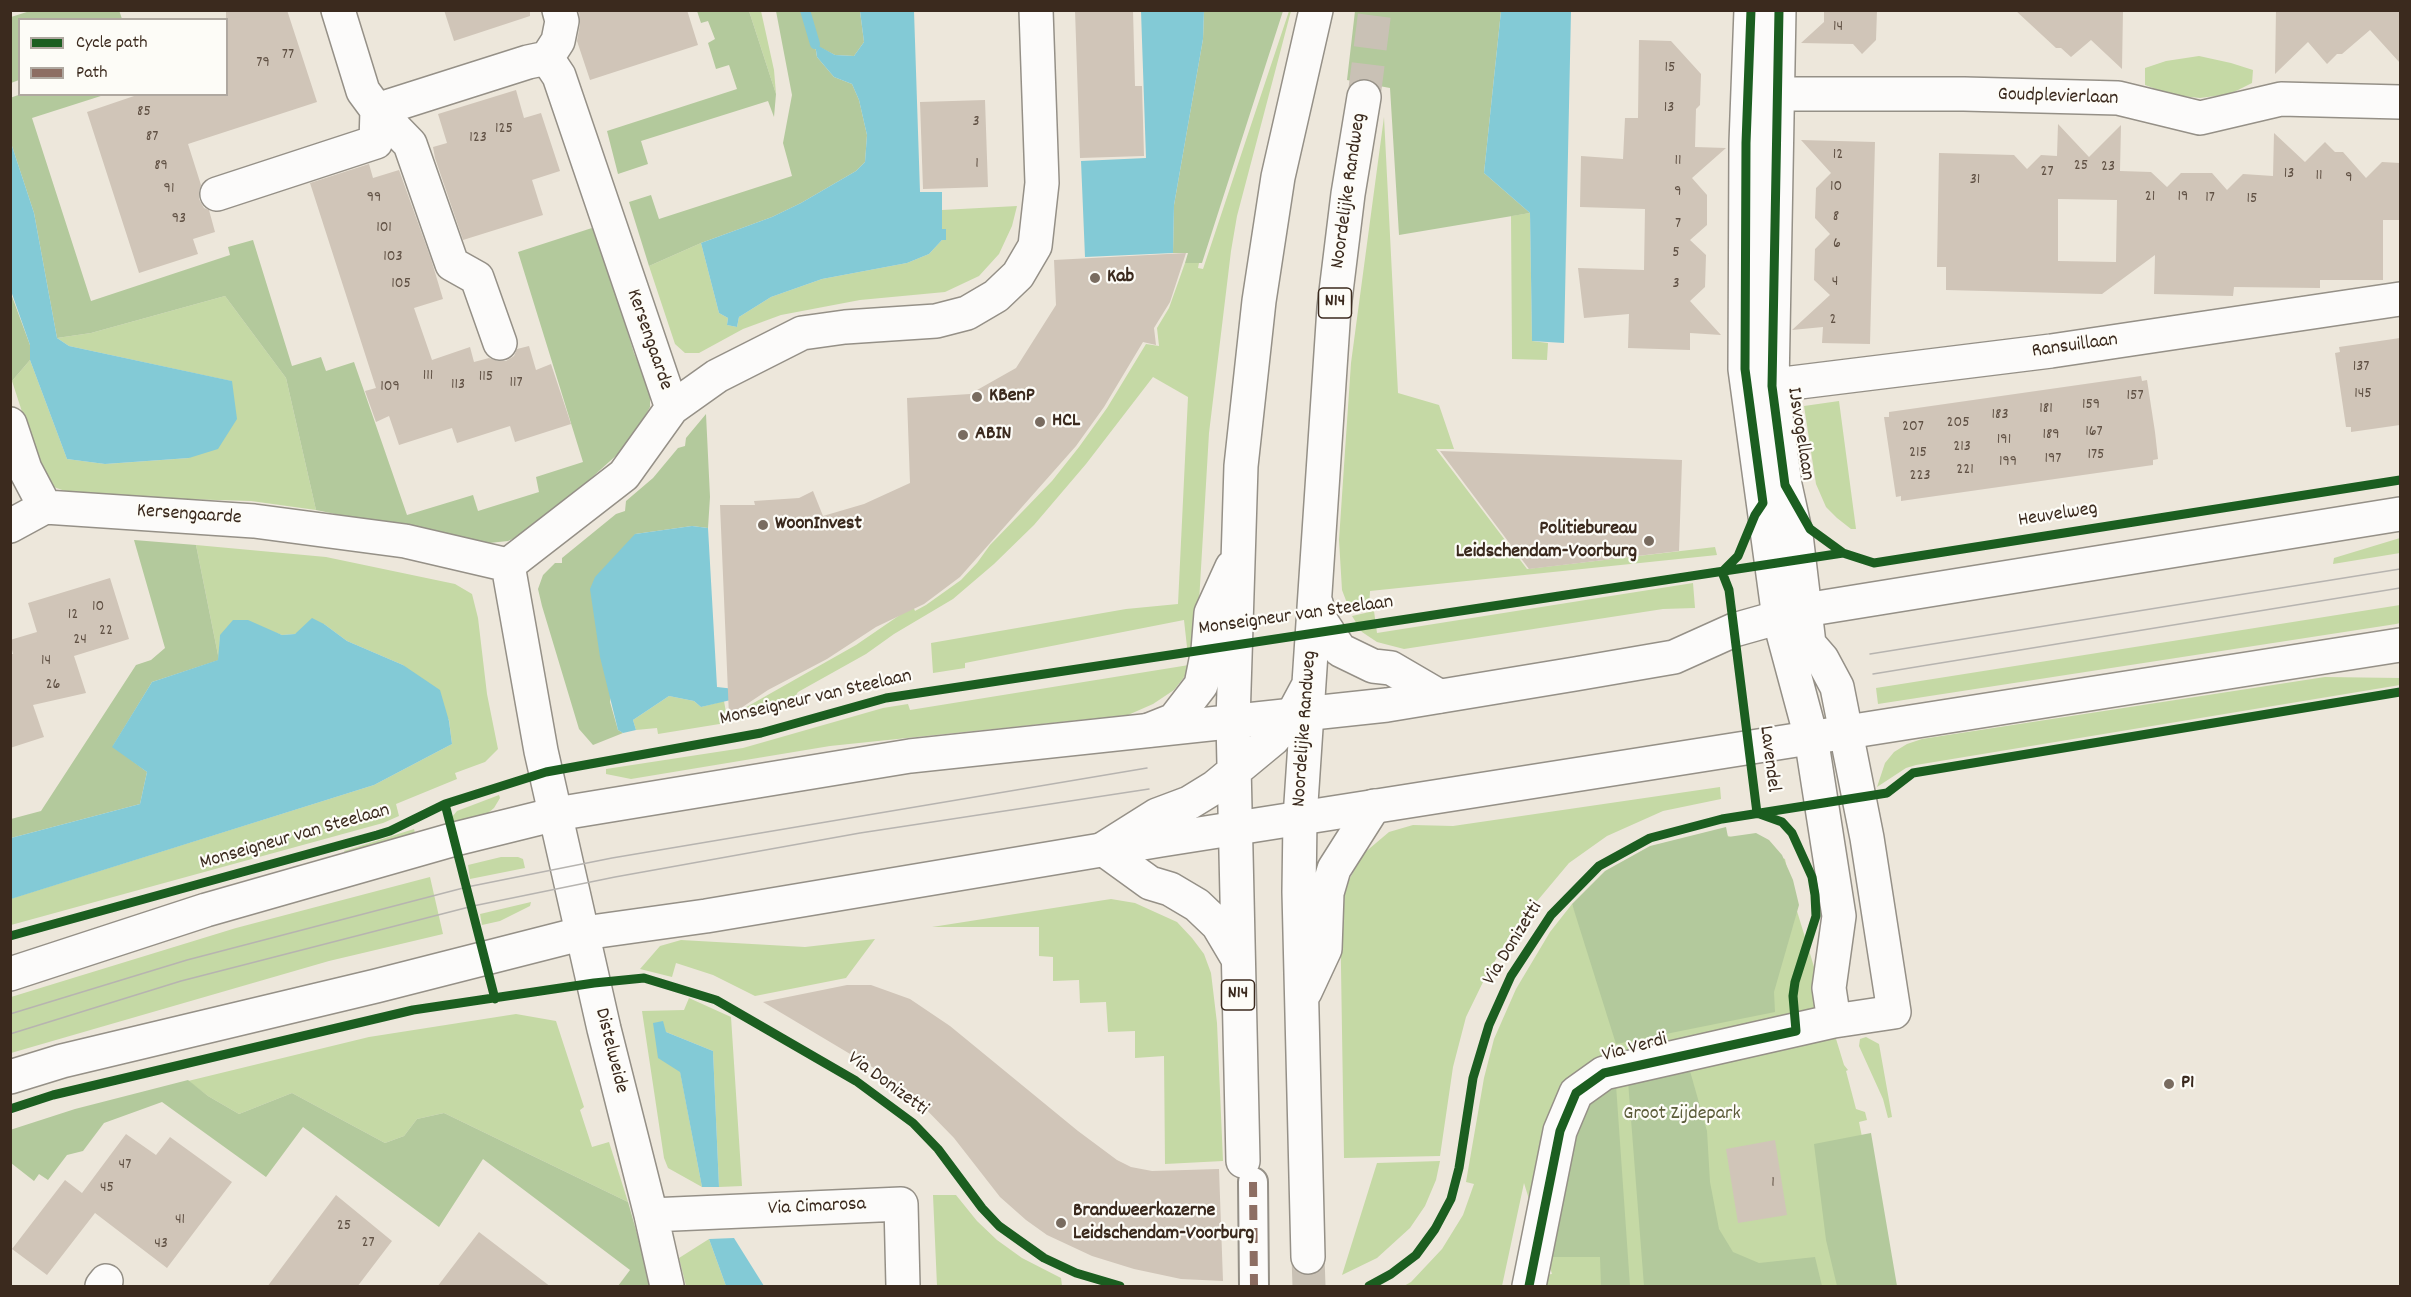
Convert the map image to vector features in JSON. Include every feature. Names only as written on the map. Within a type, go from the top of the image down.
[{"type":"main road","points":[[338,10],[363,91],[377,111],[410,144],[452,264],[477,278],[500,343]]},
{"type":"main road","points":[[377,111],[528,62],[547,58],[558,41],[562,21],[559,10]]},
{"type":"main road","points":[[672,408],[717,376],[802,333],[845,327],[936,321],[967,313],[996,296],[1018,274],[1035,246],[1041,183],[1036,10]]},
{"type":"main road","name":"N14","points":[[1248,1172],[1237,957],[1233,771],[1241,466],[1259,301],[1278,177],[1316,10]]},
{"type":"main road","name":"IJsvogellaan","points":[[1751,10],[1763,94],[1760,387],[1811,737]]},
{"type":"main road","name":"IJsvogellaan","points":[[1763,94],[1779,10]]},
{"type":"main road","name":"Kersengaarde","points":[[45,507],[254,521],[405,541],[508,565],[624,475],[672,408],[560,76],[547,58]]},
{"type":"main road","name":"Goudplevierlaan","points":[[1763,94],[1964,94],[2118,98],[2200,118],[2281,99],[2400,102]]},
{"type":"main road","name":"Noordelijke Randweg","points":[[1308,1257],[1300,818],[1302,704],[1314,596],[1334,308],[1348,194],[1364,97]]},
{"type":"main road","points":[[217,194],[376,142],[377,111]]},
{"type":"main road","name":"Ransuillaan","points":[[1760,387],[2052,351],[2400,299]]},
{"type":"main road","points":[[10,424],[25,468],[45,507],[10,526]]},
{"type":"main road","points":[[10,974],[218,907],[455,839],[556,814],[910,756],[1233,721],[1302,704],[1438,696],[1674,657],[1734,630],[1792,614],[2400,514]]},
{"type":"main road","points":[[1149,730],[1174,720],[1201,685],[1208,650],[1211,613],[1238,554]]},
{"type":"main road","points":[[508,565],[535,724],[556,814]]},
{"type":"main road","points":[[1314,596],[1321,621],[1341,650],[1372,666],[1391,668],[1438,696]]},
{"type":"main road","name":"IJsvogellaan","points":[[1792,614],[1809,644],[1822,659],[1837,687],[1846,732]]},
{"type":"main road","points":[[10,1077],[62,1061],[376,986],[584,933],[2400,645]]},
{"type":"main road","points":[[1103,849],[1157,815],[1190,803],[1203,795],[1273,739],[1302,704]]},
{"type":"main road","name":"Via Verdi","points":[[1529,1287],[1560,1131],[1576,1093],[1604,1073],[1834,1021],[1894,1012],[1867,838],[1846,732]]},
{"type":"main road","points":[[1811,737],[1839,916],[1829,988],[1834,1021]]},
{"type":"main road","points":[[1302,999],[1325,949],[1327,893],[1334,869],[1374,806]]},
{"type":"main road","name":"Distelweide","points":[[556,814],[604,1029],[667,1287]]},
{"type":"main road","points":[[1103,849],[1150,882],[1170,889],[1197,905],[1218,925],[1237,957]]},
{"type":"main road","name":"Via Cimarosa","points":[[651,1215],[901,1204],[903,1287]]},
{"type":"street","points":[[1248,1172],[1254,1287]]},
{"type":"green space","points":[[119,10],[122,18],[18,18],[18,80],[11,83],[11,17],[30,11]]},
{"type":"green space","points":[[697,11],[749,11],[776,94],[774,117],[768,101],[641,141],[648,164],[618,174],[607,131],[737,89],[729,65],[716,69],[708,43],[715,39],[708,21],[701,23]]},
{"type":"green space","points":[[749,11],[761,11],[774,70],[776,94]]},
{"type":"green space","points":[[776,11],[860,11],[864,42],[854,56],[835,55],[815,45],[817,57],[834,77],[852,84],[859,100],[867,135],[865,162],[856,171],[772,217],[701,243],[649,266],[629,202],[651,195],[659,219],[792,176],[783,143],[792,95]]},
{"type":"green space","points":[[1204,11],[1283,11],[1202,263],[1185,263],[1188,253],[1173,253],[1174,205],[1203,39]]},
{"type":"green space","points":[[1289,11],[1291,11],[1237,216],[1231,251],[1209,433],[1197,636],[1192,659],[1185,676],[1174,690],[1153,704],[1128,715],[830,746],[631,779],[606,774],[606,769],[743,748],[883,708],[908,704],[910,710],[1189,665],[1184,620],[965,663],[965,668],[933,673],[931,643],[1126,609],[1178,604],[1188,397],[1153,377],[1086,464],[1034,525],[994,564],[953,599],[894,634],[866,654],[798,692],[788,708],[738,721],[658,734],[657,728],[636,730],[633,720],[669,696],[694,701],[701,707],[724,701],[727,718],[856,645],[913,606],[915,611],[926,605],[961,580],[977,563],[990,545],[1052,481],[1079,447],[1107,408],[1146,344],[1159,346],[1157,328],[1169,308],[1185,263],[1199,263],[1198,268],[1203,269]]},
{"type":"green space","points":[[1355,11],[1501,11],[1484,173],[1530,213],[1399,235],[1390,88],[1347,80]]},
{"type":"green space","points":[[2199,56],[2253,70],[2252,83],[2230,94],[2200,98],[2172,95],[2145,85],[2145,68],[2166,61]]},
{"type":"green space","points":[[18,95],[101,96],[32,118],[91,301],[230,255],[228,247],[253,240],[292,366],[321,357],[326,371],[354,362],[407,515],[473,495],[478,511],[539,492],[536,477],[583,462],[518,252],[595,227],[634,353],[650,391],[650,407],[634,436],[620,452],[536,528],[508,541],[480,544],[316,510],[286,378],[225,296],[91,333],[57,338],[34,213],[11,143],[10,98]]},
{"type":"green space","points":[[1384,117],[1398,393],[1439,405],[1454,449],[1436,449],[1527,569],[1715,547],[1717,555],[1370,591],[1369,608],[1350,611],[1342,590],[1339,540],[1351,363]]},
{"type":"green space","points":[[1017,206],[1012,226],[999,254],[979,276],[945,292],[860,300],[781,315],[743,329],[699,353],[685,353],[675,344],[649,266],[701,243],[719,313],[728,318],[727,325],[737,327],[739,317],[771,297],[822,279],[907,263],[929,254],[942,240],[945,240],[941,229],[942,210]]},
{"type":"green space","points":[[1530,213],[1532,341],[1548,343],[1547,360],[1512,359],[1511,216]]},
{"type":"green space","points":[[10,291],[30,345],[30,360],[12,381]]},
{"type":"green space","points":[[225,296],[286,378],[316,510],[251,501],[79,496],[51,486],[41,470],[12,381],[30,360],[67,459],[105,464],[189,458],[231,381],[69,346],[57,338],[91,333]]},
{"type":"green space","points":[[1839,401],[1856,529],[1851,529],[1826,507],[1816,484],[1804,406]]},
{"type":"green space","points":[[706,414],[710,497],[708,528],[692,526],[635,534],[610,702],[618,730],[623,733],[593,745],[579,729],[538,589],[543,575],[555,563],[562,563],[562,558],[616,514],[625,511],[626,501],[653,478],[678,448],[685,446],[686,438]]},
{"type":"green space","points":[[2400,538],[2400,553],[2333,564],[2334,558]]},
{"type":"green space","points":[[134,540],[196,545],[219,660],[152,682],[113,746],[147,772],[140,804],[11,838],[11,819],[41,811],[136,665],[151,660],[165,648]]},
{"type":"green space","points":[[196,545],[326,557],[455,584],[472,594],[478,618],[487,694],[498,749],[485,762],[455,773],[457,779],[396,804],[399,816],[383,823],[11,925],[10,899],[374,785],[452,744],[449,720],[403,665],[347,641],[324,624],[295,634],[282,635],[271,631],[220,635],[219,660]]},
{"type":"green space","points":[[1693,583],[1695,608],[1663,609],[1404,649],[1377,642],[1362,632],[1352,616],[1374,611],[1377,633]]},
{"type":"green space","points":[[2400,605],[2400,623],[2396,624],[1878,704],[1876,688]]},
{"type":"green space","points":[[2325,677],[2400,678],[2400,685],[1916,765],[1906,768],[1877,787],[1885,763],[1894,752],[1922,739]]},
{"type":"green space","points":[[1720,787],[1721,799],[1663,811],[1607,836],[1569,863],[1512,931],[1466,1017],[1453,1067],[1440,1156],[1344,1158],[1340,904],[1349,880],[1363,854],[1389,832],[1413,825],[1453,826]]},
{"type":"green space","points":[[499,795],[500,798],[494,808],[482,818],[457,829],[452,817],[457,811]]},
{"type":"green space","points":[[1726,827],[1728,837],[1756,833],[1769,840],[1782,855],[1793,880],[1799,905],[1774,992],[1775,1012],[1616,1044],[1572,904],[1605,871],[1650,846]]},
{"type":"green space","points":[[414,829],[417,840],[346,857],[344,851]]},
{"type":"green space","name":"Groot Zijdepark","points":[[1726,835],[1785,859],[1793,898],[1844,1065],[1848,1070],[1846,1071],[1856,1109],[1865,1112],[1867,1120],[1859,1122],[1892,1286],[1542,1286],[1544,1275],[1552,1274],[1524,1183],[1502,1286],[1404,1286],[1411,1282],[1442,1249],[1463,1215],[1474,1184],[1466,1182],[1484,1078],[1494,1039],[1516,989],[1550,932],[1572,904],[1576,914]]},
{"type":"green space","points":[[501,857],[523,859],[525,868],[470,879],[468,865]]},
{"type":"green space","points":[[430,877],[443,934],[329,961],[11,1053],[11,997],[236,928]]},
{"type":"green space","points":[[1111,899],[1135,903],[1177,922],[1204,954],[1211,973],[1217,1023],[1223,1161],[1165,1164],[1164,1056],[1135,1058],[1135,1031],[1108,1032],[1106,1002],[1080,1003],[1079,980],[1053,981],[1053,957],[1039,956],[1039,927],[932,927]]},
{"type":"green space","points":[[531,902],[530,906],[500,921],[482,925],[480,914]]},
{"type":"green space","points":[[875,939],[846,978],[755,996],[713,975],[676,963],[672,977],[640,969],[660,946],[681,940],[805,947]]},
{"type":"green space","points":[[689,998],[731,1017],[742,1186],[719,1187],[713,1051],[666,1032],[680,1071],[702,1187],[668,1168],[664,1158],[642,1011],[684,1010]]},
{"type":"green space","points":[[516,1014],[556,1021],[584,1107],[580,1110],[592,1147],[609,1142],[628,1202],[444,1113],[417,1119],[404,1136],[385,1143],[292,1093],[239,1114],[188,1081],[369,1037]]},
{"type":"green space","points":[[1866,1037],[1879,1044],[1892,1117],[1888,1118],[1883,1099],[1859,1046],[1860,1039]]},
{"type":"green space","points":[[1690,1071],[1707,1131],[1710,1182],[1719,1229],[1733,1252],[1759,1263],[1815,1257],[1822,1286],[1644,1286],[1628,1081]]},
{"type":"green space","points":[[188,1080],[208,1096],[239,1114],[292,1093],[385,1143],[404,1136],[417,1119],[444,1113],[628,1202],[652,1286],[618,1286],[630,1270],[483,1159],[439,1227],[303,1127],[266,1177],[162,1102],[104,1123],[83,1151],[67,1155],[48,1180],[39,1174],[34,1181],[11,1163],[10,1130],[75,1109]]},
{"type":"green space","points":[[1616,1085],[1630,1286],[1601,1286],[1600,1257],[1548,1257],[1573,1136],[1590,1103]]},
{"type":"green space","points":[[1871,1133],[1897,1286],[1837,1286],[1826,1240],[1814,1144]]},
{"type":"green space","points":[[1440,1161],[1436,1180],[1425,1206],[1410,1228],[1377,1258],[1342,1275],[1377,1163]]},
{"type":"green space","points":[[933,1195],[956,1195],[977,1221],[997,1240],[1022,1258],[1061,1278],[1062,1286],[937,1286]]},
{"type":"green space","points":[[709,1239],[726,1286],[686,1286],[679,1258]]},
{"type":"water","points":[[860,11],[914,11],[920,192],[942,192],[942,229],[946,229],[946,240],[942,240],[929,254],[907,263],[822,279],[771,297],[739,317],[737,327],[727,325],[728,318],[719,313],[701,243],[772,217],[801,203],[856,171],[865,162],[867,135],[859,100],[852,84],[834,77],[817,57],[815,44],[835,55],[854,56],[864,42]]},
{"type":"water","points":[[1141,11],[1204,11],[1203,39],[1174,205],[1173,253],[1085,257],[1081,161],[1146,158]]},
{"type":"water","points":[[1501,11],[1571,11],[1564,343],[1532,341],[1530,213],[1484,173]]},
{"type":"water","points":[[11,143],[34,213],[57,338],[69,346],[232,381],[237,419],[218,449],[189,458],[105,464],[67,459],[30,360],[30,345],[11,291]]},
{"type":"water","points":[[692,526],[708,528],[717,687],[735,689],[735,699],[701,707],[694,701],[669,696],[633,720],[636,730],[623,733],[618,730],[600,657],[590,589],[595,577],[635,534]]},
{"type":"water","points":[[312,618],[347,641],[403,665],[440,690],[449,721],[452,744],[374,785],[11,899],[11,838],[140,804],[147,772],[112,747],[152,682],[218,660],[220,635],[233,620],[248,620],[282,635],[295,634]]},
{"type":"water","points":[[663,1021],[666,1032],[713,1051],[719,1187],[702,1187],[680,1072],[658,1058],[653,1023]]},
{"type":"water","points":[[734,1238],[764,1286],[726,1286],[709,1239]]},
{"type":"building","points":[[226,10],[287,10],[317,102],[188,144],[201,185],[199,199],[204,208],[209,210],[215,232],[193,239],[198,254],[139,273],[87,112],[134,96],[228,96],[228,18],[226,18]]},
{"type":"building","points":[[444,10],[530,10],[530,16],[454,41]]},
{"type":"building","points":[[579,10],[687,10],[698,45],[590,80],[577,41],[580,24]]},
{"type":"building","points":[[1075,10],[1133,10],[1135,86],[1142,86],[1144,156],[1080,158]]},
{"type":"building","points":[[1824,10],[1877,10],[1876,40],[1862,54],[1853,44],[1801,43],[1824,22]]},
{"type":"building","points":[[2015,10],[2123,10],[2122,69],[2091,40],[2071,57],[2061,48],[2056,48]]},
{"type":"building","points":[[2276,10],[2400,10],[2400,63],[2370,30],[2327,64],[2308,42],[2275,74]]},
{"type":"building","points":[[1639,40],[1671,41],[1701,74],[1700,105],[1696,109],[1695,147],[1726,148],[1692,178],[1707,195],[1707,225],[1690,240],[1706,255],[1705,287],[1690,301],[1721,335],[1690,333],[1690,350],[1628,348],[1629,314],[1584,318],[1578,268],[1644,270],[1645,209],[1580,207],[1581,156],[1623,159],[1625,118],[1638,118]]},
{"type":"building","points":[[516,90],[524,118],[541,113],[560,171],[532,180],[543,215],[463,240],[435,158],[433,147],[447,143],[438,114]]},
{"type":"building","points":[[985,100],[988,187],[923,189],[920,102]]},
{"type":"building","points":[[2058,124],[2089,157],[2121,125],[2120,171],[2151,172],[2167,187],[2181,173],[2212,173],[2227,190],[2243,174],[2273,176],[2274,133],[2305,162],[2325,142],[2335,152],[2343,152],[2366,178],[2382,162],[2400,163],[2400,220],[2383,220],[2383,280],[2320,280],[2320,288],[2234,287],[2233,296],[2154,294],[2155,255],[2102,294],[1946,290],[1946,267],[1937,267],[1939,153],[2014,155],[2027,169],[2041,155],[2057,156]],"holes":[[[2058,199],[2117,200],[2116,262],[2058,261]]]},
{"type":"building","points":[[1801,140],[1875,142],[1870,344],[1822,343],[1823,327],[1792,330],[1830,295],[1814,280],[1815,249],[1830,234],[1815,218],[1816,188],[1831,173]]},
{"type":"building","points":[[369,164],[373,178],[399,170],[431,259],[443,299],[414,308],[432,360],[470,347],[474,362],[489,358],[506,361],[514,356],[517,349],[529,346],[536,370],[551,364],[571,424],[515,442],[510,426],[457,443],[452,428],[399,445],[389,416],[376,422],[365,391],[376,388],[310,183]]},
{"type":"building","points":[[1186,253],[1170,302],[1154,328],[1156,345],[1143,342],[1104,407],[1076,446],[960,577],[924,604],[876,627],[827,659],[768,690],[729,716],[720,505],[755,505],[754,501],[799,498],[813,491],[823,516],[864,504],[910,483],[907,398],[970,394],[1016,368],[1056,305],[1054,260]]},
{"type":"building","points":[[2400,338],[2400,425],[2351,432],[2351,427],[2346,427],[2335,353],[2340,352],[2339,347]]},
{"type":"building","points":[[2141,376],[2142,381],[2147,380],[2155,432],[2158,459],[2153,460],[2153,465],[1901,501],[1901,496],[1896,497],[1884,417],[1889,417],[1889,412]]},
{"type":"building","points":[[1440,451],[1682,460],[1679,551],[1529,569]]},
{"type":"building","points":[[110,578],[129,639],[74,656],[86,693],[33,705],[44,737],[10,748],[10,654],[13,654],[10,640],[37,632],[28,603]]},
{"type":"building","points":[[847,985],[871,985],[910,999],[950,1026],[1078,1131],[1117,1160],[1131,1167],[1152,1171],[1219,1169],[1223,1281],[1181,1279],[1134,1269],[1092,1256],[1047,1235],[1000,1197],[954,1138],[914,1097],[882,1073],[763,1002]]},
{"type":"building","points":[[126,1134],[156,1155],[170,1137],[232,1182],[167,1268],[95,1213],[47,1275],[12,1249],[65,1180],[82,1193]]},
{"type":"building","points":[[1775,1140],[1787,1215],[1738,1223],[1726,1149]]},
{"type":"building","points":[[336,1195],[392,1241],[357,1287],[267,1287]]},
{"type":"building","points":[[479,1232],[551,1287],[437,1287]]},
{"type":"waterway","points":[[805,10],[815,44]]},
{"type":"tunnel","points":[[1364,97],[1375,10]]},
{"type":"tunnel","points":[[1308,1257],[1309,1286]]},
{"type":"tram line","points":[[1870,654],[2400,569]]},
{"type":"tram line","points":[[1873,674],[2400,588]]},
{"type":"tram line","points":[[10,1014],[187,960],[467,887],[612,858],[1147,768]]},
{"type":"tram line","points":[[10,1034],[181,981],[473,906],[615,877],[860,833],[1149,789]]},
{"type":"marked path","points":[[1253,1182],[1254,1286]]},
{"type":"cycle path","points":[[1722,572],[1738,556],[1755,515],[1763,503],[1745,369],[1746,143],[1751,10]]},
{"type":"cycle path","points":[[1779,10],[1772,386],[1785,485],[1810,529],[1843,553]]},
{"type":"cycle path","name":"Heuvelweg","points":[[10,936],[377,835],[445,804],[546,772],[761,733],[886,698],[1843,553],[1874,563],[2400,480]]},
{"type":"cycle path","name":"Lavendel","points":[[1529,1286],[1560,1131],[1576,1093],[1604,1073],[1796,1031],[1793,996],[1795,982],[1816,916],[1815,895],[1812,877],[1792,833],[1782,822],[1757,813],[1729,590],[1722,572]]},
{"type":"cycle path","name":"Via Donizetti","points":[[1369,1286],[1391,1274],[1416,1255],[1435,1229],[1451,1199],[1459,1168],[1473,1078],[1489,1025],[1511,976],[1551,915],[1599,866],[1650,838],[1722,819],[1887,793],[1913,773],[2400,692]]},
{"type":"cycle path","points":[[445,804],[495,999]]},
{"type":"cycle path","name":"Via Donizetti","points":[[10,1109],[53,1095],[413,1010],[594,983],[644,978],[716,1000],[856,1081],[913,1123],[938,1149],[982,1208],[999,1226],[1044,1258],[1076,1273],[1120,1286]]},
{"type":"place","name":"Kab","points":[[1095,278]]},
{"type":"place","name":"KBenP","points":[[977,397]]},
{"type":"place","name":"HCL","points":[[1040,422]]},
{"type":"place","name":"ABIN","points":[[963,435]]},
{"type":"place","name":"WoonInvest","points":[[763,525]]},
{"type":"place","name":"Politiebureau Leidschendam-Voorburg","points":[[1649,541]]},
{"type":"place","name":"P1","points":[[2169,1084]]},
{"type":"place","name":"Brandweerkazerne Leidschendam-Voorburg","points":[[1061,1223]]}]
